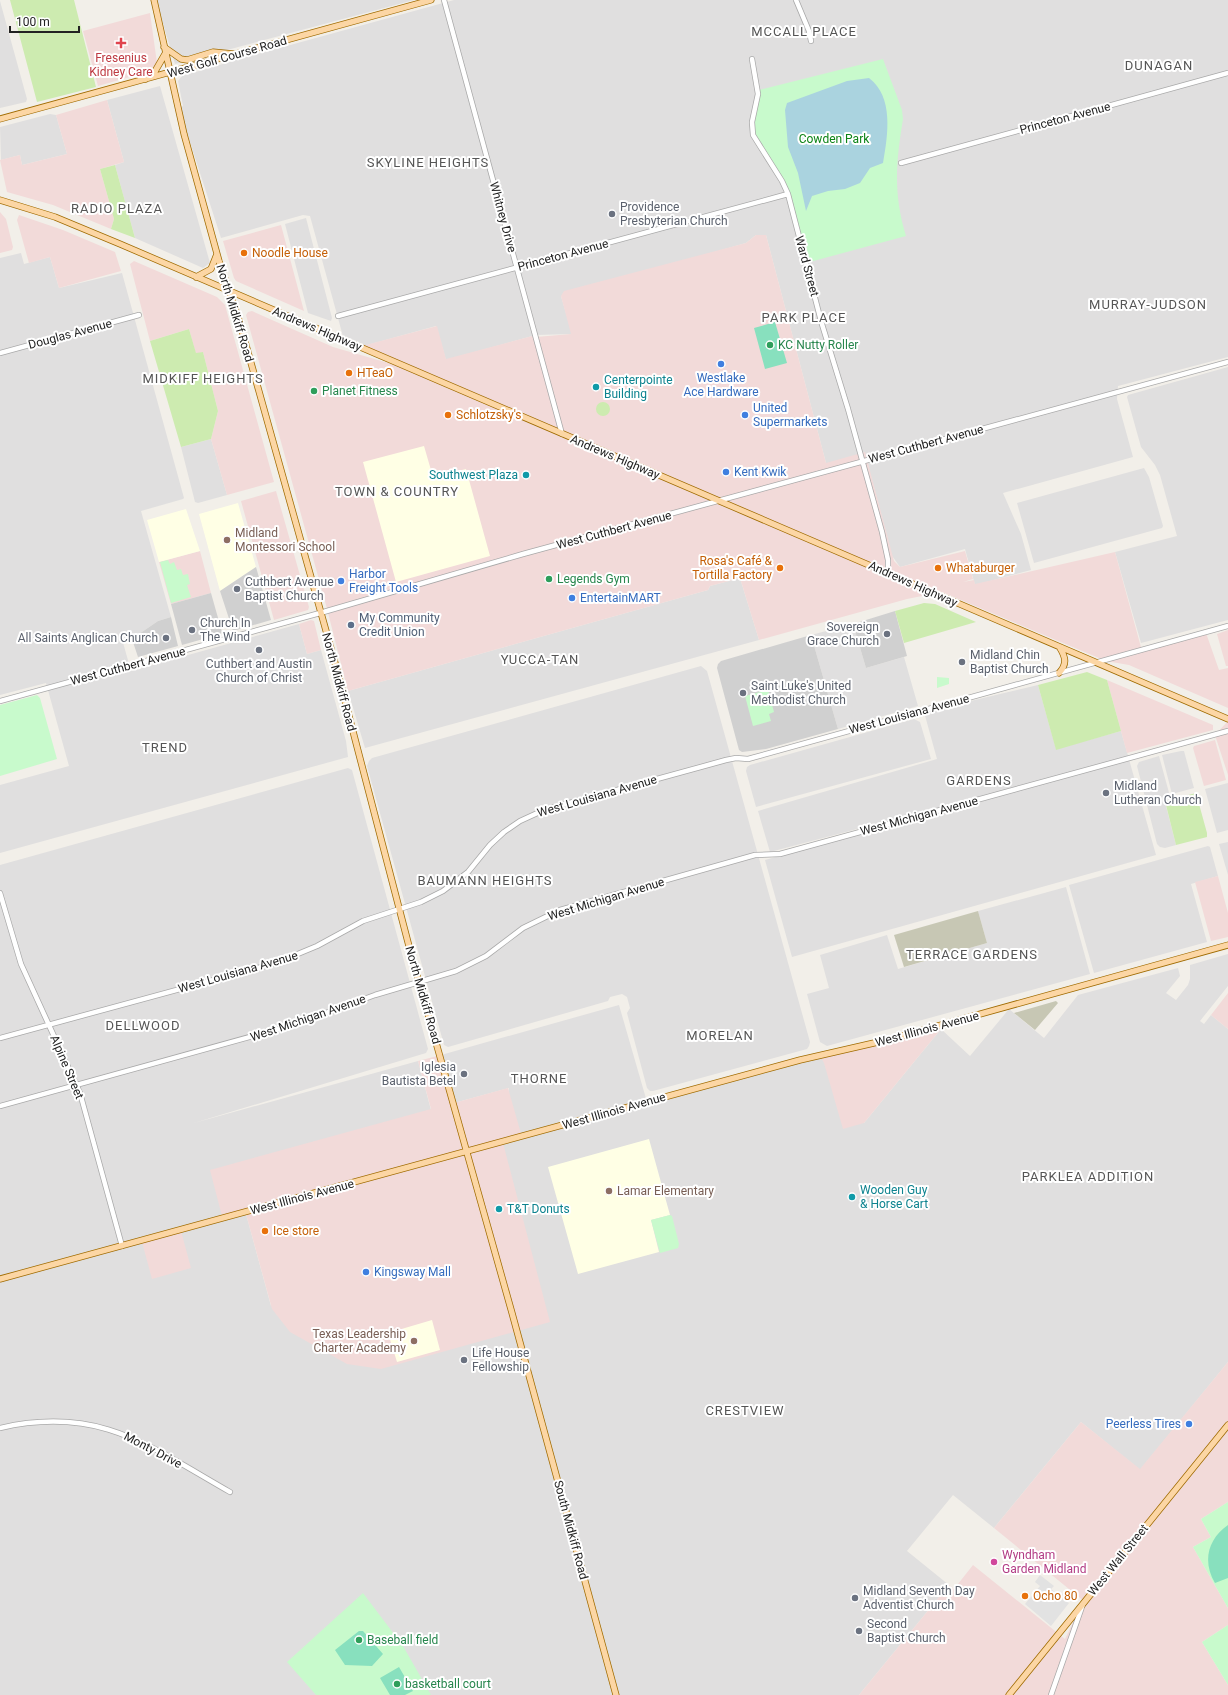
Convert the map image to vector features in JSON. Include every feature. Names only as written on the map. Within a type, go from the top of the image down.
[{"type":"main road","name":"North Midkiff Road","points":[[154,0],[169,74],[217,254],[230,292],[337,670],[419,982],[526,1365]]},
{"type":"main road","name":"West Golf Course Road","points":[[0,120],[431,0]]},
{"type":"main road","points":[[164,47],[181,59],[187,60],[212,52],[239,54]]},
{"type":"main road","points":[[145,80],[154,73],[165,54]]},
{"type":"main road","name":"Andrews Highway","points":[[0,200],[55,217],[1228,719]]},
{"type":"main road","points":[[196,277],[211,269],[217,254]]},
{"type":"main road","points":[[1059,673],[1065,666],[1066,661],[1060,648]]},
{"type":"main road","name":"West Illinois Avenue","points":[[0,1279],[800,1060],[894,1039],[1228,945]]},
{"type":"main road","name":"South Midkiff Road","points":[[526,1365],[616,1695]]},
{"type":"main road","name":"West Wall Street","points":[[1009,1695],[1228,1425]]},
{"type":"street","name":"Whitney Drive","points":[[444,0],[562,434]]},
{"type":"street","points":[[796,0],[809,31],[811,41]]},
{"type":"street","name":"Ward Street","points":[[752,59],[758,94],[752,122],[753,135],[782,181],[788,194],[821,321],[863,461],[887,551],[888,573]]},
{"type":"street","name":"Princeton Avenue","points":[[901,163],[1228,73]]},
{"type":"street","name":"Princeton Avenue","points":[[338,316],[788,194]]},
{"type":"street","name":"Douglas Avenue","points":[[0,353],[139,315]]},
{"type":"street","name":"West Cuthbert Avenue","points":[[0,702],[320,613],[523,554],[720,502],[863,461],[1228,362]]},
{"type":"street","name":"West Louisiana Avenue","points":[[0,1038],[276,963],[317,946],[363,921],[428,899],[447,889],[468,872],[491,843],[504,832],[535,813],[726,760],[736,758],[748,759],[1228,626]]},
{"type":"street","name":"West Michigan Avenue","points":[[0,1106],[76,1084],[280,1030],[375,995],[456,971],[474,963],[523,928],[560,910],[755,855],[780,854],[1228,731]]},
{"type":"street","name":"Alpine Street","points":[[0,893],[17,953],[76,1084],[122,1246]]},
{"type":"street","name":"Monty Drive","points":[[0,1428],[26,1423],[53,1421],[87,1423],[107,1428],[137,1439],[230,1492]]},
{"type":"street","points":[[1051,1695],[1084,1603]]},
{"type":"shaded area","points":[[156,0],[414,0],[175,64]]},
{"type":"shaded area","points":[[454,0],[1228,0],[1228,357],[1118,386],[1117,399],[1133,457],[1003,493],[1021,534],[1031,570],[975,585],[965,549],[900,567],[826,463],[766,235],[756,235],[746,243],[561,296],[572,334],[536,335],[446,360],[436,326],[360,347],[344,340],[310,216],[303,215],[221,238],[179,108],[183,106],[178,81],[182,76],[243,58]]},
{"type":"shaded area","points":[[0,1],[27,99],[26,102],[0,108]]},
{"type":"shaded area","points":[[150,13],[157,63],[154,70],[98,86],[83,31]]},
{"type":"shaded area","points":[[160,86],[210,263],[203,268],[135,238],[115,165],[124,162],[107,100]]},
{"type":"shaded area","points":[[107,100],[124,162],[100,169],[114,219],[111,229],[53,205],[7,192],[0,160],[20,155],[22,165],[67,154],[56,115]]},
{"type":"shaded area","points":[[50,114],[56,115],[67,154],[22,165],[20,155],[1,160],[0,127]]},
{"type":"shaded area","points":[[0,212],[6,219],[13,247],[12,250],[0,253]]},
{"type":"shaded area","points":[[19,215],[63,230],[115,252],[121,271],[59,288],[50,257],[29,263],[17,220]]},
{"type":"shaded area","points":[[306,218],[332,318],[331,321],[308,313],[285,224]]},
{"type":"shaded area","points":[[281,225],[304,311],[236,281],[223,241]]},
{"type":"shaded area","points":[[756,235],[766,235],[826,463],[865,452],[894,561],[900,567],[965,551],[973,579],[963,582],[974,580],[975,584],[1115,552],[1142,651],[1206,633],[1219,670],[1228,668],[1228,708],[1129,665],[1106,661],[942,592],[907,599],[759,640],[740,578],[710,586],[708,590],[348,691],[326,605],[246,315],[248,312],[252,311],[333,347],[416,371],[362,346],[437,326],[446,359],[536,335],[536,337],[571,334],[561,296],[564,291],[746,243]]},
{"type":"shaded area","points":[[21,253],[24,264],[50,257],[59,288],[122,273],[184,498],[141,511],[171,617],[158,621],[139,634],[122,639],[131,671],[299,624],[307,654],[321,650],[346,741],[348,757],[0,853],[0,785],[69,766],[46,683],[0,695],[0,258]]},
{"type":"shaded area","points":[[134,261],[217,297],[225,305],[274,482],[227,495],[211,439],[218,411],[203,352],[196,354],[189,329],[150,341],[130,264]]},
{"type":"shaded area","points":[[1228,367],[1228,620],[1141,643],[1115,552],[1177,536],[1160,475],[1155,465],[1141,447],[1127,397],[1128,395]]},
{"type":"shaded area","points":[[211,439],[227,495],[198,503],[195,502],[181,447]]},
{"type":"shaded area","points":[[424,446],[433,477],[466,469],[490,556],[396,582],[363,462]]},
{"type":"shaded area","points":[[1144,468],[1149,477],[1163,526],[1162,528],[1034,563],[1017,503]]},
{"type":"shaded area","points":[[276,491],[309,607],[308,610],[274,620],[241,501]]},
{"type":"shaded area","name":"Midland Montessori School","points":[[238,503],[256,567],[220,591],[199,514]]},
{"type":"shaded area","name":"Midland Montessori School","points":[[186,509],[200,551],[159,562],[147,520]]},
{"type":"shaded area","points":[[200,551],[211,593],[171,604],[159,562]]},
{"type":"shaded area","points":[[256,567],[271,620],[233,631],[220,591]]},
{"type":"shaded area","points":[[740,578],[759,640],[365,748],[348,691],[708,590],[710,586]]},
{"type":"shaded area","points":[[211,593],[222,632],[221,634],[182,645],[171,604]]},
{"type":"shaded area","points":[[895,611],[907,656],[866,668],[853,624]]},
{"type":"shaded area","points":[[171,617],[178,646],[138,657],[131,636],[139,634],[158,621]]},
{"type":"shaded area","points":[[311,620],[314,621],[321,650],[307,654],[299,624]]},
{"type":"shaded area","points":[[853,624],[866,668],[904,657],[918,706],[838,729],[811,635]]},
{"type":"shaded area","points":[[1228,630],[1228,666],[1226,666],[1217,634]]},
{"type":"shaded area","points":[[811,635],[838,729],[766,749],[742,752],[739,750],[717,668],[718,664],[721,661]]},
{"type":"shaded area","points":[[701,666],[707,671],[810,1042],[807,1049],[650,1091],[647,1088],[627,1013],[630,1008],[627,997],[622,994],[610,997],[608,1001],[448,1047],[444,1045],[367,766],[369,761],[372,758]]},
{"type":"shaded area","points":[[1107,680],[1213,725],[1213,730],[1127,753]]},
{"type":"shaded area","points":[[1038,685],[1056,749],[1121,731],[1156,855],[792,957],[765,860],[881,827],[880,823],[770,852],[758,811],[937,759],[924,712]]},
{"type":"shaded area","points":[[914,719],[920,722],[931,759],[756,807],[746,771],[747,767],[750,765]]},
{"type":"shaded area","points":[[1228,721],[1228,775],[1215,735]]},
{"type":"shaded area","points":[[1215,740],[1226,780],[1204,786],[1193,748],[1194,746]]},
{"type":"shaded area","points":[[1184,751],[1194,788],[1172,794],[1162,755]]},
{"type":"shaded area","points":[[1159,756],[1171,800],[1165,802],[1176,845],[1165,848],[1160,847],[1157,844],[1137,766],[1139,762]]},
{"type":"shaded area","points":[[348,768],[352,770],[428,1049],[426,1053],[194,1123],[418,1061],[431,1110],[246,1214],[271,1306],[502,1142],[509,1088],[454,1103],[441,1055],[619,1005],[647,1102],[820,1055],[864,1123],[941,1029],[970,1056],[1009,1009],[1044,1038],[1078,995],[1178,968],[1180,976],[1166,993],[1176,1000],[1188,985],[1190,979],[1190,965],[1228,954],[1228,986],[1200,1021],[1204,1024],[1211,1015],[1228,1029],[1228,1362],[1140,1470],[1081,1422],[994,1528],[953,1495],[907,1551],[949,1585],[859,1695],[0,1695],[0,865]]},
{"type":"shaded area","points":[[1228,783],[1228,830],[1217,833],[1205,789]]},
{"type":"shaded area","points":[[1228,842],[1228,875],[1219,844]]},
{"type":"shaded area","points":[[1208,846],[1210,847],[1218,876],[1191,884],[1207,942],[1094,973],[1069,885]]},
{"type":"shaded area","points":[[1218,876],[1228,913],[1228,937],[1211,941],[1195,882]]},
{"type":"shaded area","points":[[1066,887],[1090,974],[827,1046],[820,1042],[807,994],[829,988],[820,955],[887,935],[898,969],[987,943],[978,911]]},
{"type":"shaded area","points":[[978,911],[987,943],[904,967],[894,935]]},
{"type":"shaded area","points":[[1228,993],[1228,1029],[1211,1015]]},
{"type":"shaded area","points":[[1056,1001],[1058,1003],[1035,1030],[1014,1013]]},
{"type":"shaded area","points":[[937,1025],[941,1029],[864,1123],[843,1129],[824,1063],[820,1055]]},
{"type":"shaded area","points":[[441,1055],[454,1103],[508,1088],[522,1137],[503,1143],[550,1322],[381,1369],[347,1364],[290,1332],[272,1309],[246,1214],[223,1220],[210,1170],[431,1109],[418,1061]]},
{"type":"shaded area","name":"Lamar Elementary","points":[[649,1139],[670,1215],[651,1220],[659,1252],[578,1274],[548,1167]]},
{"type":"shaded area","points":[[181,1231],[191,1268],[152,1279],[142,1242]]},
{"type":"shaded area","name":"Texas Leadership Charter Academy","points":[[432,1320],[440,1350],[397,1362],[388,1333]]},
{"type":"shaded area","points":[[1228,1362],[1228,1502],[1201,1519],[1211,1537],[1193,1547],[1228,1608],[1228,1625],[1202,1642],[1228,1685],[1228,1695],[859,1695],[949,1585],[954,1589],[973,1565],[1065,1639],[1079,1610],[1085,1602],[994,1528],[1081,1422],[1140,1469]]},
{"type":"shaded area","points":[[1040,1575],[1054,1586],[1051,1589],[1056,1593],[1059,1591],[1068,1598],[1065,1601],[1069,1603],[1051,1626],[1025,1604],[1040,1586],[1035,1582]]},
{"type":"green space","points":[[10,0],[74,0],[96,87],[37,102]]},
{"type":"green space","name":"Cowden Park","points":[[883,59],[902,110],[903,119],[897,164],[897,191],[906,236],[806,263],[787,190],[752,132],[759,90]]},
{"type":"green space","points":[[115,165],[135,238],[111,229],[114,219],[100,169]]},
{"type":"green space","name":"KC Nutty Roller","points":[[775,322],[787,363],[765,369],[754,328]]},
{"type":"green space","points":[[189,329],[196,353],[203,352],[218,411],[211,439],[181,447],[150,341]]},
{"type":"green space","points":[[600,402],[606,402],[610,406],[610,412],[606,416],[600,416],[596,412],[596,406]]},
{"type":"green space","points":[[168,560],[170,564],[174,562],[177,570],[181,569],[183,575],[188,574],[190,584],[187,585],[191,597],[171,603],[160,562]]},
{"type":"green space","points":[[924,603],[935,604],[976,622],[904,643],[895,611]]},
{"type":"green space","points":[[1087,672],[1107,680],[1121,731],[1056,750],[1038,685]]},
{"type":"green space","points":[[937,677],[949,678],[949,684],[937,688]]},
{"type":"green space","points":[[768,690],[774,712],[769,714],[771,721],[753,726],[745,696]]},
{"type":"green space","points":[[37,695],[40,698],[57,759],[0,776],[0,705]]},
{"type":"green space","points":[[1196,793],[1207,837],[1176,845],[1165,801]]},
{"type":"green space","points":[[670,1215],[672,1216],[679,1244],[678,1248],[660,1253],[651,1220]]},
{"type":"green space","points":[[1228,1502],[1228,1608],[1193,1547],[1211,1537],[1201,1519]]},
{"type":"green space","points":[[1228,1525],[1228,1578],[1215,1583],[1209,1567],[1209,1551],[1216,1537]]},
{"type":"green space","points":[[363,1593],[403,1646],[431,1695],[316,1695],[287,1662]]},
{"type":"green space","points":[[1228,1625],[1228,1685],[1202,1642]]},
{"type":"green space","name":"Baseball field","points":[[359,1631],[363,1631],[383,1654],[372,1666],[345,1665],[335,1650]]},
{"type":"green space","name":"basketball court","points":[[399,1667],[413,1691],[405,1695],[390,1695],[380,1678]]},
{"type":"water","points":[[869,78],[877,86],[886,106],[887,129],[883,163],[870,168],[860,183],[845,189],[828,191],[812,196],[806,211],[798,173],[788,147],[785,110],[787,103],[847,81]]},
{"type":"place","name":"Fresenius Kidney Care","points":[[121,43]]},
{"type":"place","name":"Providence Presbyterian Church","points":[[612,214]]},
{"type":"place","name":"Noodle House","points":[[244,253]]},
{"type":"place","name":"KC Nutty Roller","points":[[770,345]]},
{"type":"place","name":"Westlake Ace Hardware","points":[[721,364]]},
{"type":"place","name":"HTeaO","points":[[349,373]]},
{"type":"place","name":"Centerpointe Building","points":[[596,387]]},
{"type":"place","name":"Planet Fitness","points":[[314,391]]},
{"type":"place","name":"Schlotzsky's","points":[[448,415]]},
{"type":"place","name":"United Supermarkets","points":[[745,415]]},
{"type":"place","name":"Kent Kwik","points":[[726,472]]},
{"type":"place","name":"Southwest Plaza","points":[[526,475]]},
{"type":"place","name":"Midland Montessori School","points":[[227,540]]},
{"type":"place","name":"Rosa's Café & Tortilla Factory","points":[[780,568]]},
{"type":"place","name":"Whataburger","points":[[938,568]]},
{"type":"place","name":"Legends Gym","points":[[549,579]]},
{"type":"place","name":"Harbor Freight Tools","points":[[341,581]]},
{"type":"place","name":"Cuthbert Avenue Baptist Church","points":[[237,589]]},
{"type":"place","name":"EntertainMART","points":[[572,598]]},
{"type":"place","name":"My Community Credit Union","points":[[351,625]]},
{"type":"place","name":"Church In The Wind","points":[[192,630]]},
{"type":"place","name":"Sovereign Grace Church","points":[[887,634]]},
{"type":"place","name":"All Saints Anglican Church","points":[[166,638]]},
{"type":"place","name":"Cuthbert and Austin Church of Christ","points":[[259,650]]},
{"type":"place","name":"Midland Chin Baptist Church","points":[[962,662]]},
{"type":"place","name":"Saint Luke's United Methodist Church","points":[[743,693]]},
{"type":"place","name":"Midland Lutheran Church","points":[[1106,793]]},
{"type":"place","name":"Iglesia Bautista Betel","points":[[464,1074]]},
{"type":"place","name":"Lamar Elementary","points":[[609,1191]]},
{"type":"place","name":"Wooden Guy & Horse Cart","points":[[852,1197]]},
{"type":"place","name":"T&T Donuts","points":[[499,1209]]},
{"type":"place","name":"Ice store","points":[[265,1231]]},
{"type":"place","name":"Kingsway Mall","points":[[366,1272]]},
{"type":"place","name":"Texas Leadership Charter Academy","points":[[414,1341]]},
{"type":"place","name":"Life House Fellowship","points":[[464,1360]]},
{"type":"place","name":"Peerless Tires","points":[[1189,1424]]},
{"type":"place","name":"Wyndham Garden Midland","points":[[994,1562]]},
{"type":"place","name":"Ocho 80","points":[[1025,1596]]},
{"type":"place","name":"Midland Seventh Day Adventist Church","points":[[855,1598]]},
{"type":"place","name":"Second Baptist Church","points":[[859,1631]]},
{"type":"place","name":"Baseball field","points":[[359,1640]]},
{"type":"place","name":"basketball court","points":[[397,1684]]},
{"type":"district","name":"MCCALL PLACE","points":[[804,31]]},
{"type":"district","name":"DUNAGAN","points":[[1159,65]]},
{"type":"district","name":"SKYLINE HEIGHTS","points":[[428,162]]},
{"type":"district","name":"RADIO PLAZA","points":[[117,208]]},
{"type":"district","name":"MURRAY-JUDSON","points":[[1148,304]]},
{"type":"district","name":"PARK PLACE","points":[[804,317]]},
{"type":"district","name":"MIDKIFF HEIGHTS","points":[[203,378]]},
{"type":"district","name":"TOWN & COUNTRY","points":[[397,491]]},
{"type":"district","name":"YUCCA-TAN","points":[[540,659]]},
{"type":"district","name":"TREND","points":[[165,747]]},
{"type":"district","name":"GARDENS","points":[[979,780]]},
{"type":"district","name":"BAUMANN HEIGHTS","points":[[485,880]]},
{"type":"district","name":"TERRACE GARDENS","points":[[972,954]]},
{"type":"district","name":"DELLWOOD","points":[[143,1025]]},
{"type":"district","name":"MORELAN","points":[[720,1035]]},
{"type":"district","name":"THORNE","points":[[539,1078]]},
{"type":"district","name":"PARKLEA ADDITION","points":[[1088,1176]]},
{"type":"district","name":"CRESTVIEW","points":[[745,1410]]}]
